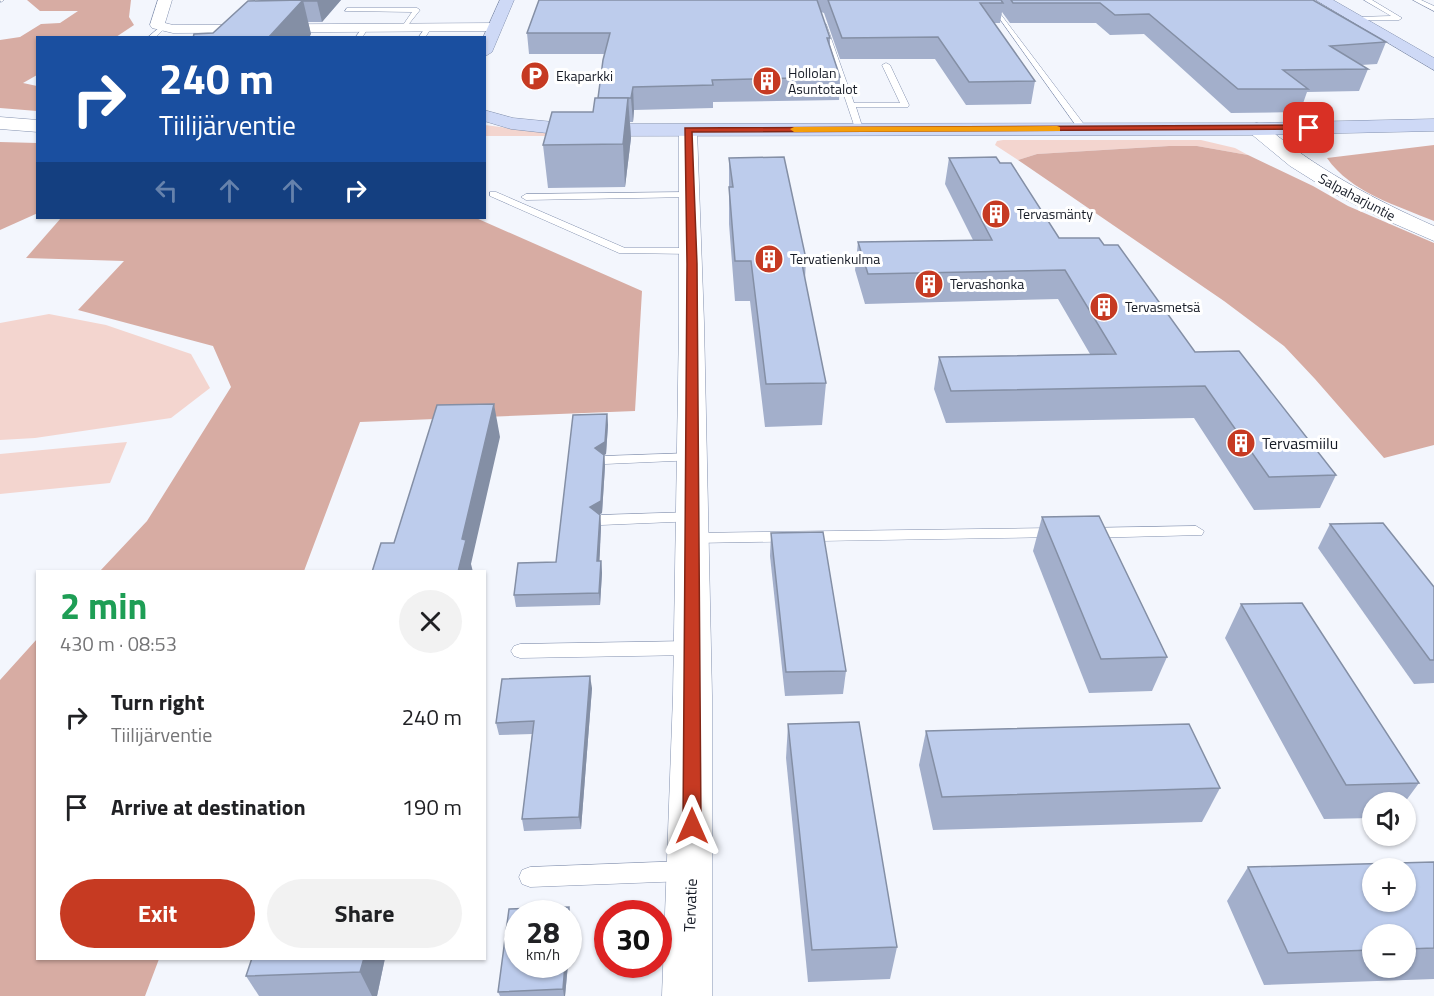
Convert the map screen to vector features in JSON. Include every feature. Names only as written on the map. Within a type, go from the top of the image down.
[{"type":"main road","points":[[486,48],[507,0]]},
{"type":"main road","points":[[1323,0],[1434,65]]},
{"type":"main road","points":[[486,116],[511,123],[553,129],[1257,129],[1434,125]]},
{"type":"street","points":[[165,0],[157,22],[157,25],[162,28],[225,33],[362,33],[404,28],[425,33],[496,27]]},
{"type":"street","points":[[0,123],[36,126]]},
{"type":"street","name":"Salpaharjuntie","points":[[1257,129],[1292,159],[1327,182],[1383,212],[1434,234]]},
{"type":"street","name":"Tervatie","points":[[687,996],[692,871],[692,251],[688,130]]},
{"type":"lane","points":[[1356,19],[1399,18],[1367,0]]},
{"type":"lane","points":[[1416,0],[1434,9]]},
{"type":"lane","points":[[347,10],[417,10],[404,28]]},
{"type":"lane","points":[[997,13],[1083,129]]},
{"type":"lane","points":[[819,14],[859,129]]},
{"type":"lane","points":[[152,36],[162,28]]},
{"type":"lane","points":[[852,105],[905,105],[886,65]]},
{"type":"lane","points":[[493,194],[623,251],[692,251]]},
{"type":"lane","points":[[526,197],[690,195]]},
{"type":"lane","points":[[605,460],[692,457]]},
{"type":"lane","points":[[602,520],[692,528],[1196,531]]},
{"type":"lane","points":[[520,651],[692,648]]},
{"type":"lane","points":[[530,877],[692,871]]},
{"type":"shaded area","points":[[27,0],[131,0],[129,17],[134,25],[118,36],[36,36],[36,76],[23,83],[36,86],[36,111],[0,108],[0,40],[20,37],[41,24],[60,23],[78,11],[40,11]]},
{"type":"shaded area","points":[[486,125],[545,133],[652,136],[486,136]]},
{"type":"shaded area","points":[[1201,140],[1235,148],[1248,155],[1197,146],[1169,146],[1037,154],[1018,160],[995,145],[997,141]]},
{"type":"shaded area","points":[[0,142],[36,143],[36,214],[0,230]]},
{"type":"shaded area","points":[[1434,145],[1434,221],[1361,189],[1337,170],[1327,158]]},
{"type":"shaded area","points":[[1197,146],[1248,155],[1313,186],[1348,206],[1434,243],[1434,445],[1384,458],[1284,346],[1224,301],[1018,160],[1037,154]]},
{"type":"shaded area","points":[[60,219],[478,219],[642,291],[635,411],[360,422],[304,570],[101,570],[147,521],[231,387],[213,346],[78,310],[124,261],[26,258]]},
{"type":"shaded area","points":[[49,314],[106,325],[191,354],[210,388],[171,418],[35,438],[0,440],[0,323]]},
{"type":"shaded area","points":[[127,442],[110,483],[0,494],[0,454]]},
{"type":"shaded area","points":[[36,640],[36,960],[159,960],[145,996],[0,996],[0,680]]},
{"type":"building","points":[[303,0],[270,36],[194,36],[194,34],[213,33],[248,1]]},
{"type":"building","points":[[539,0],[817,0],[840,77],[712,80],[713,85],[633,87],[631,98],[598,98],[603,60],[610,33],[527,33]]},
{"type":"building","points":[[828,0],[1001,0],[1003,3],[980,3],[1035,81],[969,82],[938,37],[842,38]]},
{"type":"building","points":[[1011,0],[1313,0],[1386,42],[1330,46],[1368,69],[1283,70],[1308,89],[1238,89],[1149,14],[1115,15],[1100,3],[1013,3]]},
{"type":"building","points":[[595,98],[628,98],[623,144],[543,145],[552,112],[593,112]]},
{"type":"building","points":[[784,157],[806,259],[801,259],[826,383],[766,384],[751,261],[735,261],[729,187],[733,187],[729,158]]},
{"type":"building","points":[[996,157],[1000,163],[1011,163],[1059,238],[1099,238],[1104,245],[1118,245],[1195,352],[1239,351],[1336,475],[1269,477],[1205,386],[951,391],[939,357],[1116,354],[1065,270],[868,274],[858,242],[992,240],[949,158]]},
{"type":"building","points":[[494,404],[462,539],[466,540],[458,570],[373,570],[381,543],[394,543],[437,405]]},
{"type":"building","points":[[607,414],[605,442],[595,448],[604,455],[601,501],[590,507],[600,515],[597,561],[601,561],[599,593],[514,595],[518,563],[556,562],[573,415]]},
{"type":"building","points":[[1099,516],[1167,657],[1101,659],[1042,517]]},
{"type":"building","points":[[1383,523],[1434,587],[1434,660],[1430,660],[1330,524]]},
{"type":"building","points":[[823,532],[846,671],[786,672],[771,533]]},
{"type":"building","points":[[1302,603],[1419,783],[1346,785],[1241,604]]},
{"type":"building","points":[[590,676],[579,817],[522,819],[534,721],[496,723],[502,679]]},
{"type":"building","points":[[859,722],[897,947],[812,950],[788,724]]},
{"type":"building","points":[[1189,724],[1220,788],[942,797],[926,731]]},
{"type":"building","points":[[1416,862],[1434,862],[1434,948],[1416,949],[1416,924],[1362,924],[1362,950],[1288,953],[1248,867],[1362,864],[1362,912],[1416,912]]},
{"type":"building","points":[[504,947],[504,978],[564,978],[563,989],[498,992]]},
{"type":"building","points":[[251,960],[363,960],[360,972],[246,976]]},
{"type":"slow traffic","points":[[794,129],[1057,129]]},
{"type":"place","name":"Ekaparkki","points":[[535,76]]},
{"type":"place","name":"Hollolan Asuntotalot","points":[[767,81]]},
{"type":"place","name":"Tervasmänty","points":[[996,214]]},
{"type":"place","name":"Tervatienkulma","points":[[769,259]]},
{"type":"place","name":"Tervashonka","points":[[929,284]]},
{"type":"place","name":"Tervasmetsä","points":[[1104,307]]},
{"type":"place","name":"Tervasmiilu","points":[[1241,443]]},
{"type":"route","points":[[692,826],[692,264],[688,130],[1309,128]]}]
